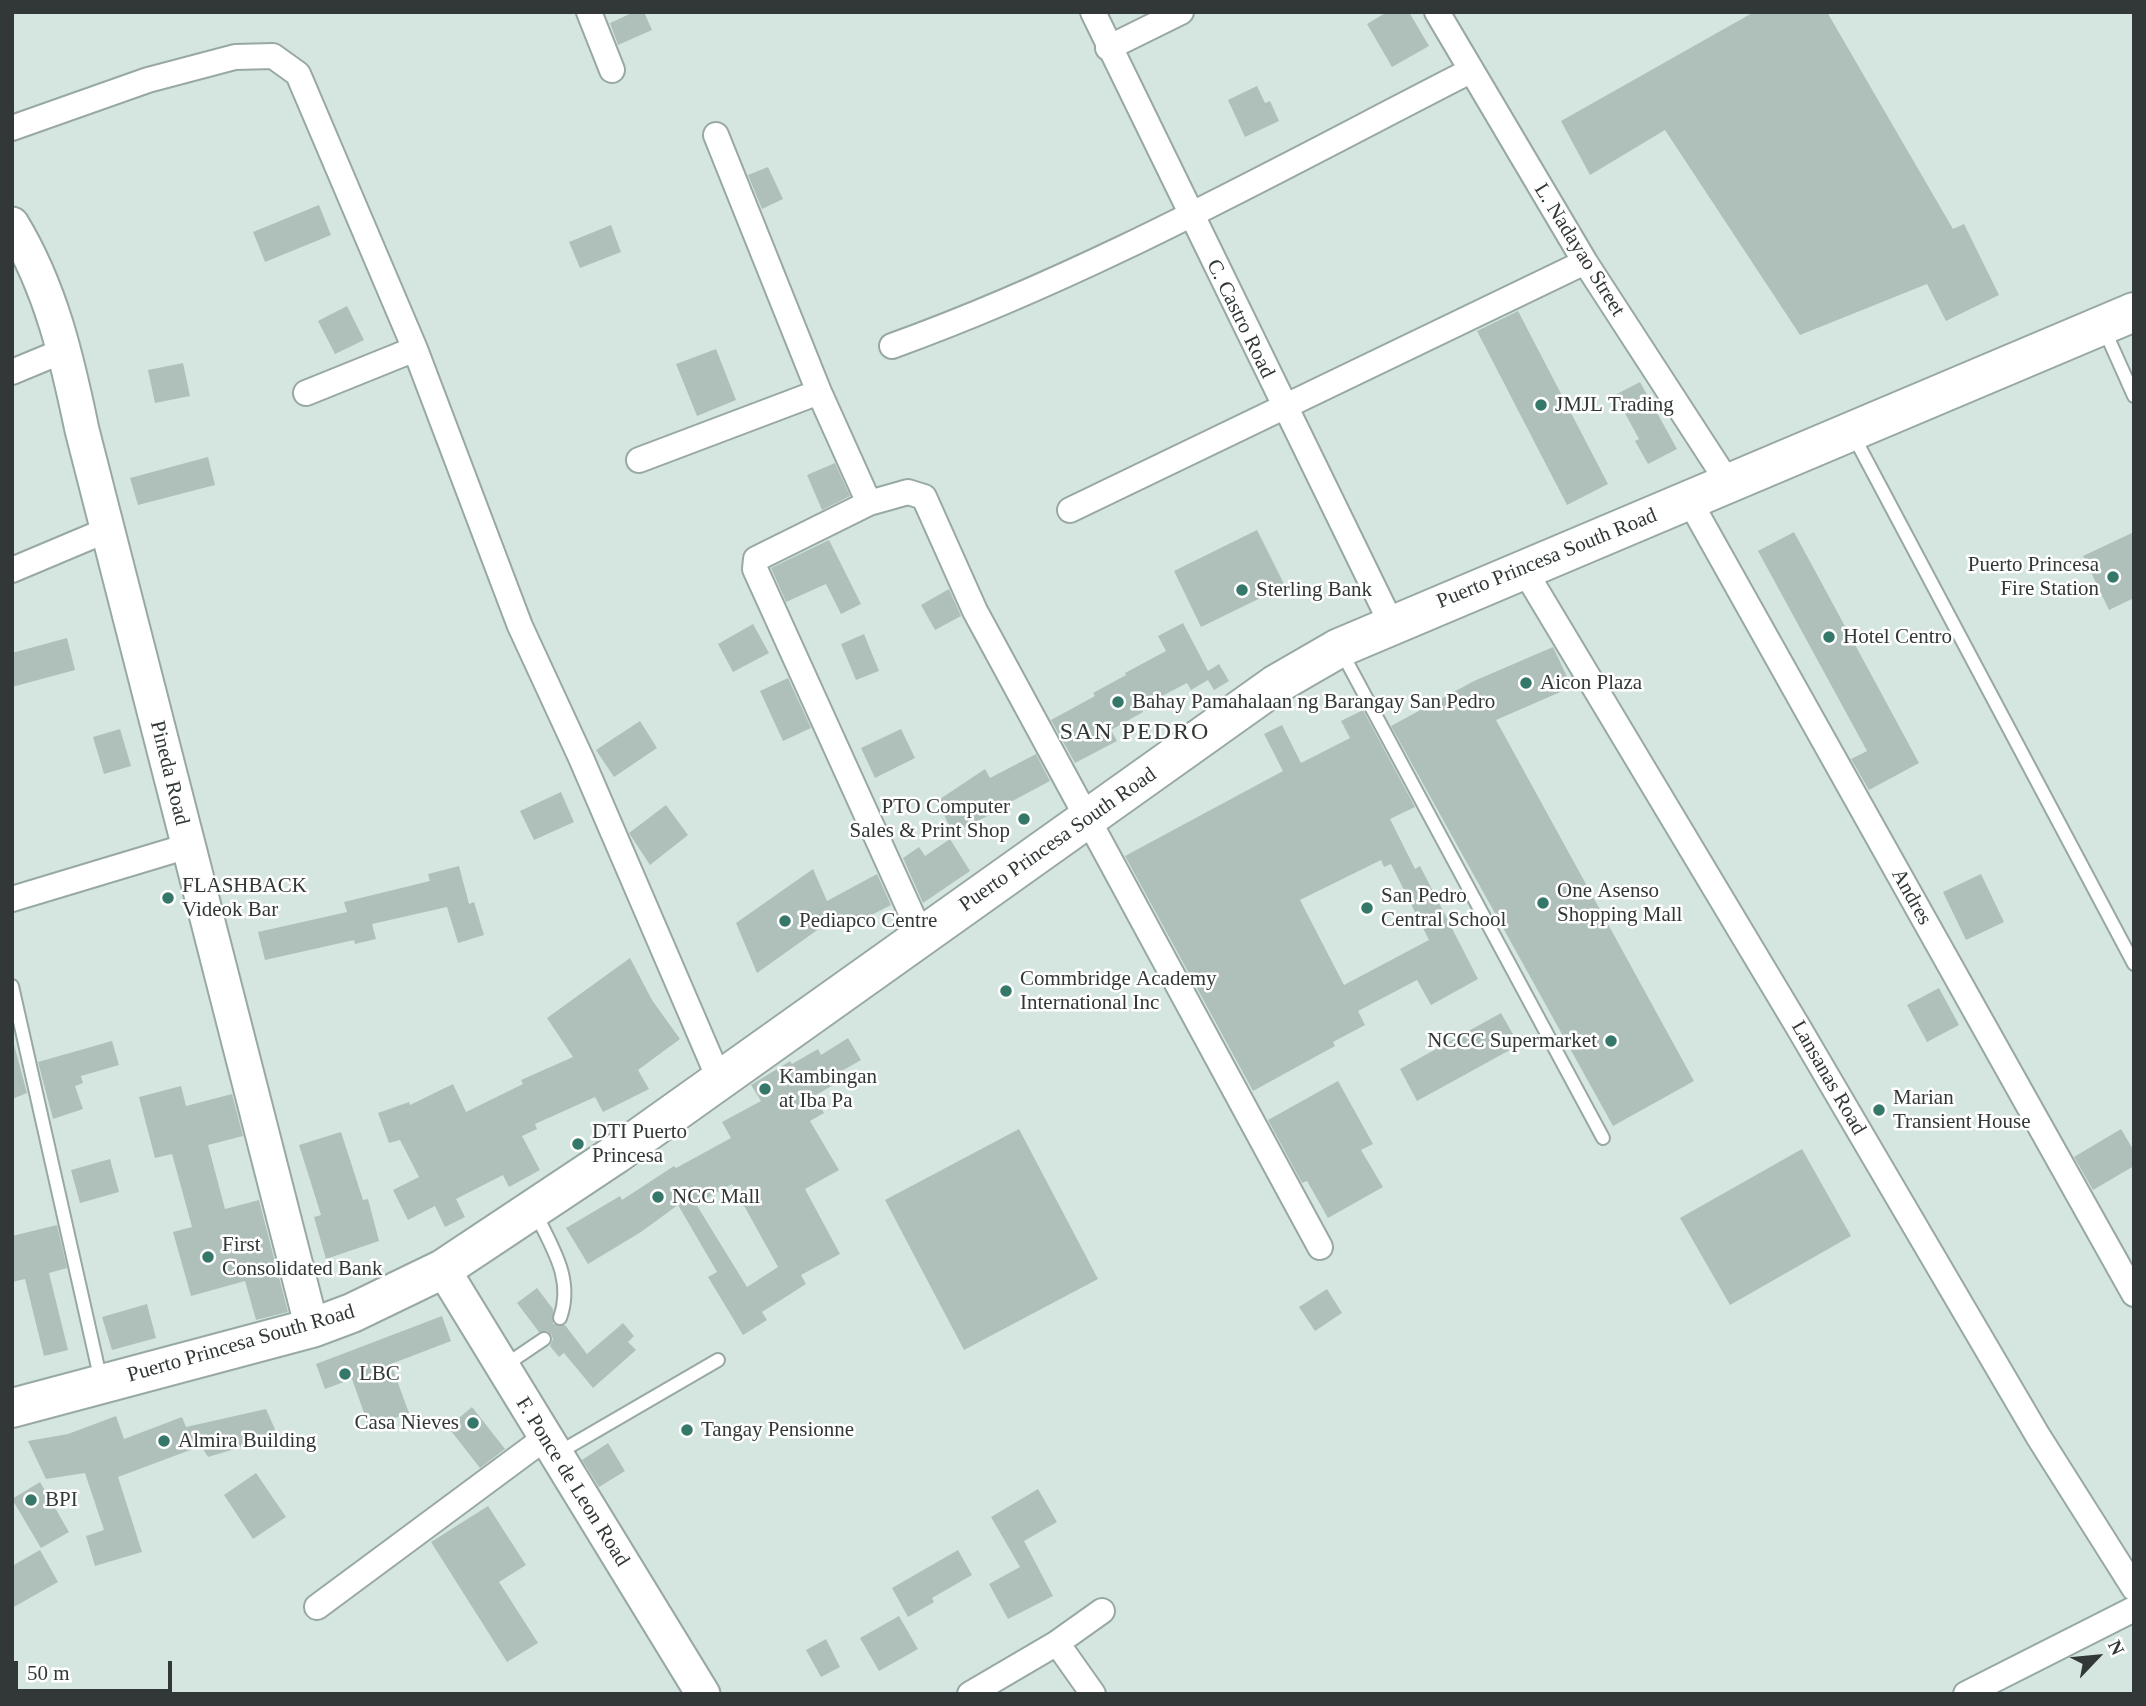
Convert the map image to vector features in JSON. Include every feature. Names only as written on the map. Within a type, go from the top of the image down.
[{"type":"main road","name":"Puerto Princesa South Road","points":[[12,1408],[312,1328],[352,1313],[443,1269],[534,1210],[720,1081],[1275,685],[1339,648],[1522,568],[1729,484],[2118,319]]},
{"type":"street","points":[[589,12],[612,70]]},
{"type":"street","name":"C. Castro Road","points":[[1093,12],[1108,48],[1391,624]]},
{"type":"street","points":[[1108,48],[1181,12]]},
{"type":"street","name":"L. Nadayao Street","points":[[1437,12],[1469,71],[1585,262],[1729,484]]},
{"type":"street","points":[[12,128],[148,80],[235,57],[273,56],[298,74],[415,349],[520,626],[581,758],[720,1081]]},
{"type":"street","points":[[892,346],[976,315],[1189,214],[1469,71]]},
{"type":"street","points":[[716,135],[819,392],[869,503]]},
{"type":"street","name":"Pineda Road","points":[[12,224],[37,270],[65,350],[107,530],[312,1328]]},
{"type":"street","points":[[1070,510],[1585,262]]},
{"type":"street","points":[[306,393],[415,349]]},
{"type":"street","points":[[12,372],[65,350]]},
{"type":"street","points":[[639,460],[819,392]]},
{"type":"street","points":[[922,937],[755,569],[756,559],[869,503],[908,492],[924,497],[975,611],[1320,1247]]},
{"type":"street","name":"Andres","points":[[1689,500],[2134,1294]]},
{"type":"street","points":[[12,570],[107,530]]},
{"type":"street","name":"Lansanas Road","points":[[1522,568],[1804,1037],[2038,1436],[2134,1588]]},
{"type":"street","points":[[12,899],[188,846]]},
{"type":"street","name":"F. Ponce de Leon Road","points":[[443,1269],[501,1368],[703,1694]]},
{"type":"street","points":[[317,1607],[550,1446]]},
{"type":"street","points":[[1966,1694],[2010,1685],[2134,1609]]},
{"type":"street","points":[[970,1694],[1057,1643],[1102,1611]]},
{"type":"street","points":[[1057,1643],[1093,1694]]},
{"type":"lane","points":[[2118,319],[2134,396]]},
{"type":"lane","points":[[1851,432],[2134,964]]},
{"type":"lane","points":[[1339,648],[1603,1138]]},
{"type":"lane","points":[[12,986],[101,1385]]},
{"type":"lane","points":[[534,1210],[564,1272],[566,1295],[560,1318]]},
{"type":"lane","points":[[501,1368],[544,1339]]},
{"type":"lane","points":[[550,1446],[718,1360]]},
{"type":"building","points":[[634,12],[644,12],[652,30],[618,45],[610,23]]},
{"type":"building","points":[[1387,12],[1409,12],[1429,46],[1392,67],[1367,24]]},
{"type":"building","points":[[1754,12],[1827,12],[1953,229],[1964,224],[1999,295],[1946,321],[1927,284],[1800,335],[1665,130],[1590,175],[1561,121]]},
{"type":"building","points":[[1257,86],[1265,103],[1270,101],[1279,121],[1245,137],[1228,100]]},
{"type":"building","points":[[768,167],[783,199],[762,209],[748,175]]},
{"type":"building","points":[[319,205],[331,235],[265,262],[253,232]]},
{"type":"building","points":[[611,225],[621,252],[580,268],[569,242]]},
{"type":"building","points":[[347,306],[364,340],[335,354],[318,321]]},
{"type":"building","name":"JMJL Trading","points":[[1518,311],[1608,484],[1567,505],[1477,331]]},
{"type":"building","points":[[716,349],[736,400],[697,416],[676,364]]},
{"type":"building","points":[[183,363],[190,396],[155,403],[148,370]]},
{"type":"building","points":[[1640,382],[1677,449],[1648,464],[1635,441],[1639,439],[1615,395]]},
{"type":"building","points":[[208,457],[215,485],[138,505],[130,478]]},
{"type":"building","points":[[835,463],[850,496],[822,510],[807,475]]},
{"type":"building","points":[[1257,530],[1285,586],[1201,627],[1174,571]]},
{"type":"building","points":[[1794,532],[1919,763],[1869,790],[1851,759],[1867,751],[1758,551]]},
{"type":"building","name":"Puerto Princesa Fire Station","points":[[2134,532],[2134,598],[2109,610],[2083,556]]},
{"type":"building","points":[[829,540],[861,604],[841,614],[826,584],[786,602],[771,568]]},
{"type":"building","points":[[949,589],[961,616],[935,630],[921,605]]},
{"type":"building","points":[[1183,623],[1208,671],[1219,664],[1229,681],[1214,690],[1208,680],[1191,690],[1187,683],[1141,707],[1143,712],[1111,730],[1117,741],[1075,763],[1051,720],[1095,696],[1093,693],[1126,675],[1125,673],[1166,651],[1158,636]]},
{"type":"building","points":[[753,624],[769,653],[733,672],[718,644]]},
{"type":"building","points":[[864,634],[879,671],[856,680],[841,644]]},
{"type":"building","points":[[67,638],[75,670],[12,687],[12,653]]},
{"type":"building","name":"One Asenso Shopping Mall","points":[[1553,647],[1572,687],[1496,720],[1694,1081],[1613,1126],[1391,726],[1474,681]]},
{"type":"building","points":[[788,678],[811,728],[783,741],[760,691]]},
{"type":"building","points":[[1363,710],[1415,807],[1390,819],[1415,869],[1420,866],[1478,979],[1431,1005],[1417,980],[1358,1011],[1365,1025],[1333,1042],[1335,1046],[1253,1091],[1125,856],[1283,771],[1264,734],[1282,725],[1301,763],[1350,738],[1341,721]],"holes":[[[1381,860],[1384,867],[1391,864],[1429,940],[1344,985],[1300,900]]]},
{"type":"building","points":[[640,721],[657,748],[614,777],[596,750]]},
{"type":"building","points":[[120,729],[131,766],[104,774],[93,737]]},
{"type":"building","points":[[901,729],[915,758],[875,778],[861,748]]},
{"type":"building","points":[[1036,754],[1050,781],[953,833],[937,801],[985,769],[990,778]]},
{"type":"building","points":[[561,792],[574,822],[534,840],[520,811]]},
{"type":"building","points":[[666,805],[688,835],[650,865],[629,833]]},
{"type":"building","points":[[950,839],[970,871],[923,903],[903,858],[919,847],[925,856]]},
{"type":"building","points":[[459,866],[469,904],[474,902],[484,935],[458,943],[447,907],[372,924],[376,939],[355,944],[354,940],[265,960],[258,932],[347,912],[344,902],[430,881],[428,874]]},
{"type":"building","name":"Pediapco Centre","points":[[813,869],[827,901],[877,874],[891,905],[844,929],[837,916],[757,973],[736,923]]},
{"type":"building","points":[[1981,874],[2004,922],[1966,940],[1943,892]]},
{"type":"building","points":[[630,958],[652,1000],[680,1039],[638,1070],[649,1089],[603,1112],[595,1097],[535,1124],[537,1129],[522,1136],[540,1170],[509,1187],[503,1175],[456,1199],[465,1217],[445,1227],[435,1206],[408,1220],[393,1190],[419,1177],[400,1140],[389,1143],[378,1113],[409,1102],[410,1105],[453,1084],[466,1112],[523,1084],[521,1080],[573,1057],[547,1018]]},
{"type":"building","points":[[1939,988],[1959,1025],[1927,1042],[1907,1005]]},
{"type":"building","points":[[1501,1013],[1519,1045],[1417,1101],[1400,1069]]},
{"type":"building","points":[[12,1037],[27,1093],[12,1099]]},
{"type":"building","points":[[848,1038],[861,1060],[833,1076],[837,1083],[814,1096],[824,1113],[810,1121],[839,1170],[805,1189],[840,1254],[801,1275],[806,1284],[762,1312],[767,1320],[743,1335],[708,1277],[717,1272],[678,1205],[641,1232],[588,1264],[566,1228],[620,1196],[622,1200],[674,1166],[676,1168],[731,1138],[722,1122],[761,1101],[751,1085],[790,1061],[792,1064],[818,1049],[821,1055]],"holes":[[[732,1184],[778,1267],[747,1287],[696,1204]]]},
{"type":"building","points":[[112,1041],[119,1065],[81,1076],[83,1083],[75,1086],[83,1109],[53,1119],[38,1062]]},
{"type":"building","points":[[1338,1081],[1373,1144],[1361,1150],[1383,1187],[1328,1218],[1307,1181],[1302,1183],[1268,1120]]},
{"type":"building","points":[[181,1086],[186,1106],[232,1094],[243,1136],[208,1145],[225,1209],[259,1200],[288,1312],[256,1320],[245,1281],[191,1296],[173,1232],[192,1227],[172,1154],[155,1158],[139,1097]]},
{"type":"building","points":[[1019,1129],[1098,1279],[964,1350],[885,1200]]},
{"type":"building","points":[[2121,1129],[2134,1151],[2134,1166],[2093,1190],[2074,1157]]},
{"type":"building","points":[[341,1132],[363,1200],[368,1199],[379,1241],[326,1259],[314,1217],[321,1215],[299,1145]]},
{"type":"building","points":[[1802,1149],[1851,1236],[1730,1305],[1680,1218]]},
{"type":"building","points":[[110,1159],[119,1192],[80,1203],[71,1170]]},
{"type":"building","points":[[57,1225],[67,1268],[49,1273],[68,1350],[44,1356],[25,1279],[12,1282],[12,1236]]},
{"type":"building","points":[[537,1288],[553,1309],[553,1324],[565,1325],[587,1354],[623,1323],[634,1336],[628,1342],[636,1350],[593,1388],[564,1353],[559,1357],[550,1346],[553,1339],[551,1334],[539,1332],[517,1303]]},
{"type":"building","points":[[1327,1289],[1342,1313],[1315,1331],[1299,1307]]},
{"type":"building","points":[[147,1304],[156,1338],[112,1350],[102,1317]]},
{"type":"building","points":[[442,1316],[451,1341],[391,1364],[409,1413],[369,1427],[352,1379],[325,1389],[316,1364]]},
{"type":"building","points":[[472,1407],[505,1449],[480,1468],[448,1427]]},
{"type":"building","points":[[266,1409],[278,1436],[208,1457],[201,1446],[118,1477],[142,1552],[95,1566],[86,1536],[104,1530],[85,1473],[46,1479],[28,1441],[68,1434],[116,1416],[124,1439],[182,1417],[186,1427]]},
{"type":"building","points":[[608,1443],[625,1471],[599,1487],[582,1460]]},
{"type":"building","points":[[256,1473],[286,1517],[253,1539],[224,1495]]},
{"type":"building","points":[[40,1482],[69,1532],[41,1548],[12,1499]]},
{"type":"building","points":[[1038,1489],[1057,1522],[1024,1541],[1053,1596],[1008,1619],[989,1584],[1020,1567],[991,1517]]},
{"type":"building","points":[[488,1506],[526,1565],[499,1582],[538,1643],[507,1662],[431,1542]]},
{"type":"building","points":[[40,1550],[58,1582],[12,1608],[12,1566]]},
{"type":"building","points":[[958,1550],[972,1575],[932,1598],[934,1602],[908,1617],[892,1588]]},
{"type":"building","points":[[899,1616],[918,1649],[879,1671],[860,1638]]},
{"type":"building","points":[[826,1639],[840,1667],[821,1677],[806,1650]]},
{"type":"place","name":"JMJL Trading","points":[[1541,405]]},
{"type":"place","name":"Puerto Princesa Fire Station","points":[[2113,577]]},
{"type":"place","name":"Sterling Bank","points":[[1242,590]]},
{"type":"place","name":"Hotel Centro","points":[[1829,637]]},
{"type":"place","name":"Aicon Plaza","points":[[1526,683]]},
{"type":"place","name":"Bahay Pamahalaan ng Barangay San Pedro","points":[[1118,702]]},
{"type":"place","name":"PTO Computer Sales & Print Shop","points":[[1024,819]]},
{"type":"place","name":"FLASHBACK Videok Bar","points":[[168,898]]},
{"type":"place","name":"One Asenso Shopping Mall","points":[[1543,903]]},
{"type":"place","name":"San Pedro Central School","points":[[1367,908]]},
{"type":"place","name":"Pediapco Centre","points":[[785,921]]},
{"type":"place","name":"Commbridge Academy International Inc","points":[[1006,991]]},
{"type":"place","name":"NCCC Supermarket","points":[[1611,1041]]},
{"type":"place","name":"Kambingan at Iba Pa","points":[[765,1089]]},
{"type":"place","name":"Marian Transient House","points":[[1879,1110]]},
{"type":"place","name":"DTI Puerto Princesa","points":[[578,1144]]},
{"type":"place","name":"NCC Mall","points":[[658,1197]]},
{"type":"place","name":"First Consolidated Bank","points":[[208,1257]]},
{"type":"place","name":"LBC","points":[[345,1374]]},
{"type":"place","name":"Casa Nieves","points":[[473,1423]]},
{"type":"place","name":"Tangay Pensionne","points":[[687,1430]]},
{"type":"place","name":"Almira Building","points":[[164,1441]]},
{"type":"place","name":"BPI","points":[[31,1500]]},
{"type":"district","name":"SAN PEDRO","points":[[1135,733]]}]
